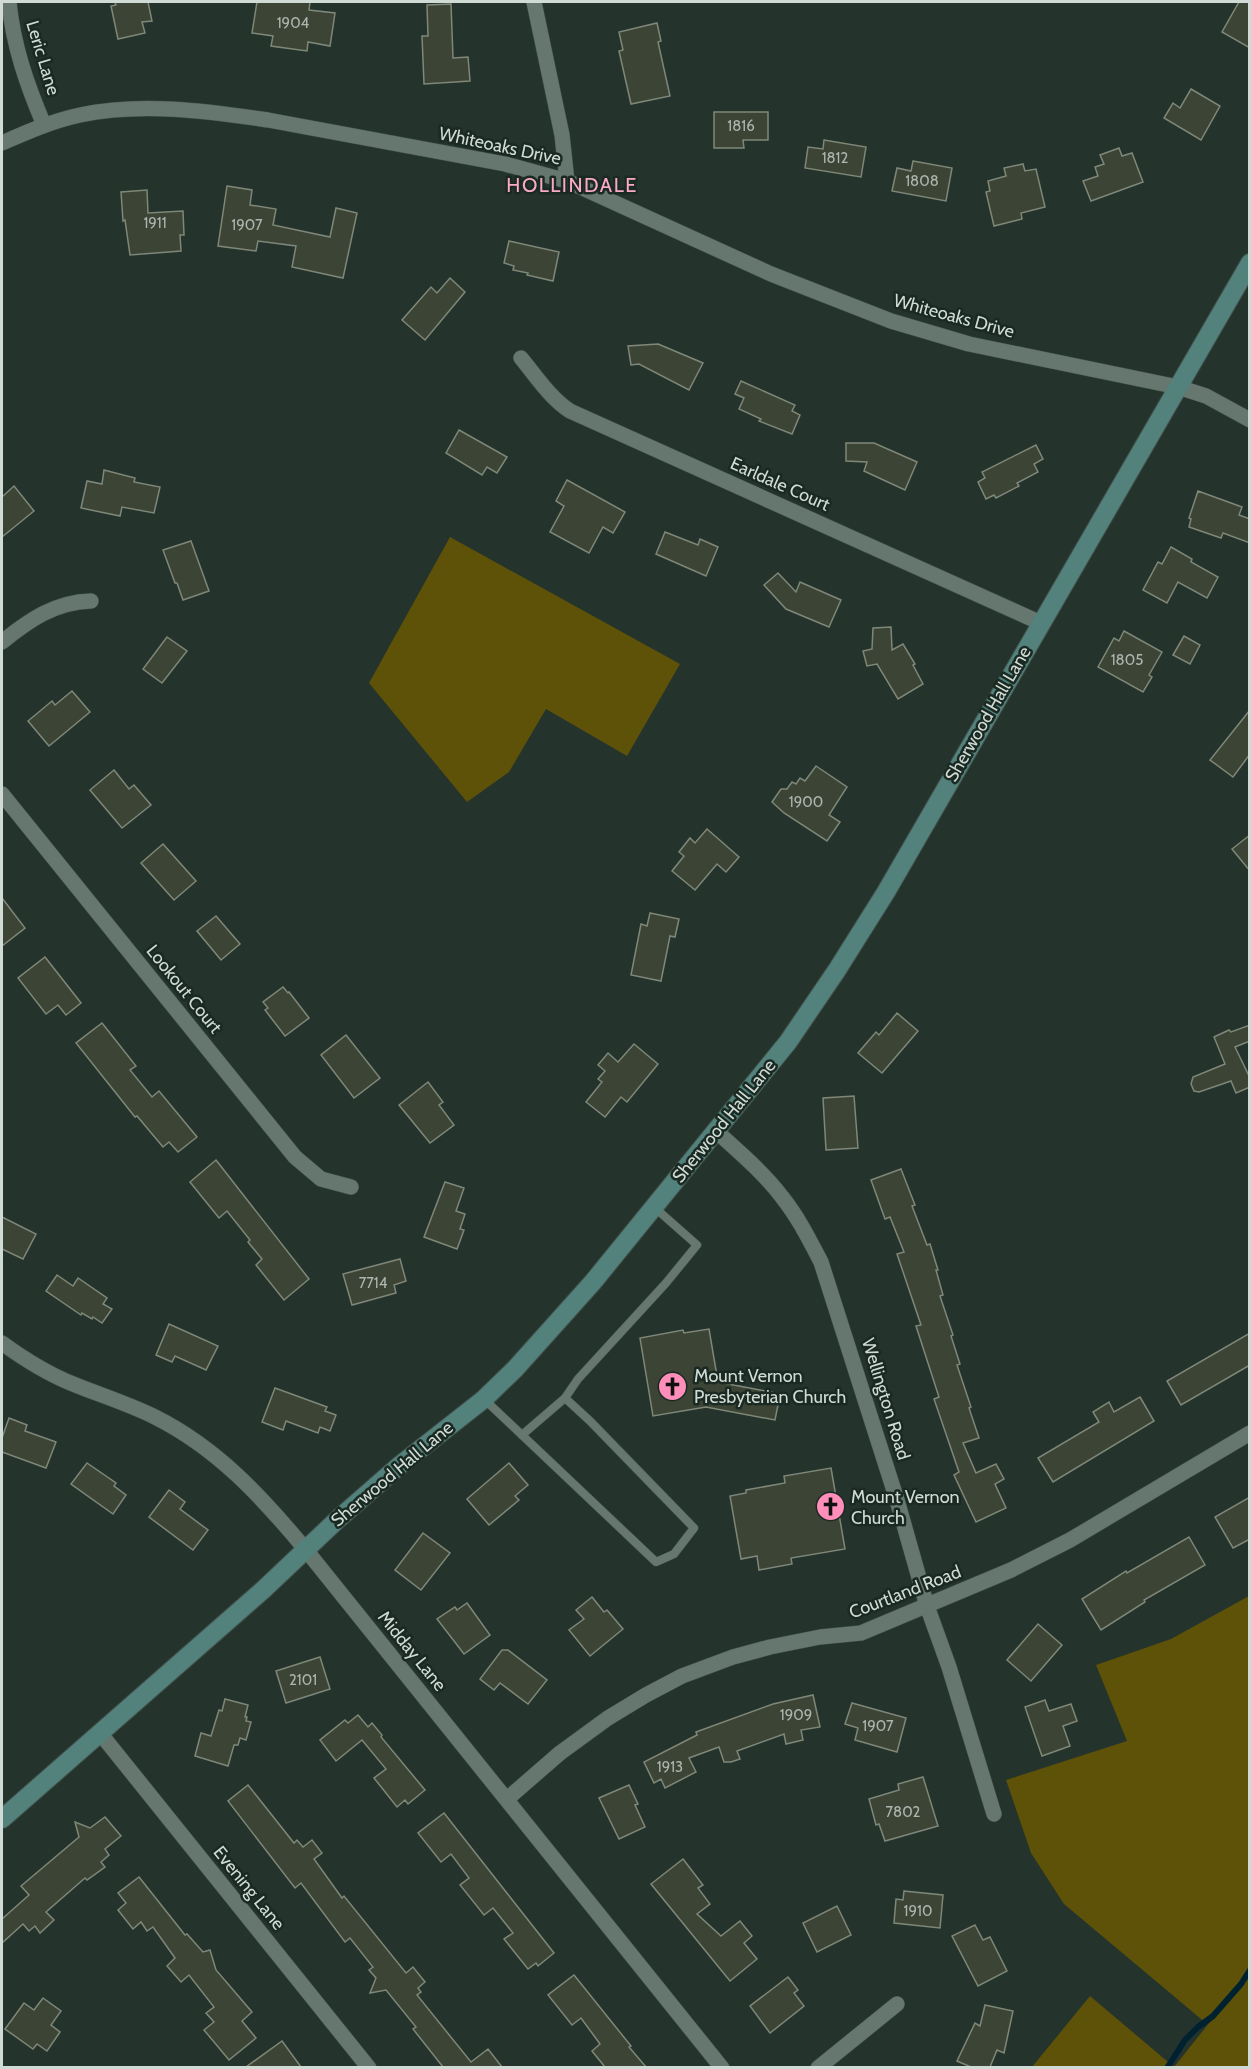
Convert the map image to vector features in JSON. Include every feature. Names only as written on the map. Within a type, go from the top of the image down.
[{"type":"main road","name":"Sherwood Hall Lane","points":[[2,1819],[263,1590],[400,1465],[484,1399],[515,1369],[593,1282],[788,1042],[886,892],[1250,263]]},
{"type":"street","name":"Leric Lane","points":[[9,2],[12,30],[19,57],[44,125]]},
{"type":"street","points":[[534,2],[562,135],[567,181]]},
{"type":"street","name":"Whiteoaks Drive","points":[[2,143],[44,125],[80,115],[123,110],[174,110],[231,114],[505,164],[567,181],[771,274],[891,321],[969,344],[1178,387],[1206,396],[1250,420]]},
{"type":"street","name":"Earldale Court","points":[[521,358],[556,400],[570,411],[1041,623]]},
{"type":"street","points":[[2,642],[38,615],[74,602],[91,601]]},
{"type":"street","name":"Lookout Court","points":[[2,794],[295,1157],[306,1169],[321,1179],[351,1187]]},
{"type":"street","name":"Wellington Road","points":[[716,1131],[763,1174],[783,1197],[804,1228],[821,1262],[831,1287],[897,1500],[927,1606],[949,1667],[994,1814]]},
{"type":"street","name":"Midday Lane","points":[[2,1343],[26,1360],[70,1383],[152,1416],[200,1443],[245,1481],[306,1550],[722,2067]]},
{"type":"street","name":"Courtland Road","points":[[507,1799],[560,1753],[608,1718],[682,1676],[733,1657],[770,1647],[820,1637],[861,1633],[927,1606],[1011,1570],[1070,1540],[1250,1433]]},
{"type":"street","name":"Evening Lane","points":[[100,1733],[369,2067]]},
{"type":"street","points":[[818,2067],[897,2004]]},
{"type":"lane","points":[[522,1435],[565,1398],[578,1379],[666,1283],[697,1245],[654,1207]]},
{"type":"lane","points":[[484,1399],[656,1562],[674,1554],[694,1528],[565,1398]]},
{"type":"shaded area","points":[[450,537],[680,664],[627,756],[546,709],[509,772],[467,802],[369,683]]},
{"type":"shaded area","points":[[1249,1596],[1249,1971],[1207,2024],[1064,1904],[1031,1853],[1006,1780],[1127,1741],[1096,1665],[1171,1639]]},
{"type":"shaded area","points":[[1249,1973],[1249,2067],[1174,2067]]},
{"type":"shaded area","points":[[1090,1996],[1174,2067],[1032,2067]]},
{"type":"building","points":[[115,2],[148,2],[152,21],[142,22],[145,33],[118,39],[111,6],[116,5]]},
{"type":"building","points":[[257,2],[310,2],[309,10],[335,13],[330,46],[308,42],[307,51],[271,46],[273,36],[252,33]]},
{"type":"building","points":[[1239,2],[1250,2],[1250,48],[1222,32]]},
{"type":"building","points":[[451,4],[453,58],[468,57],[470,81],[424,84],[422,36],[428,36],[427,5]]},
{"type":"building","points":[[657,23],[661,41],[658,42],[670,96],[631,104],[619,51],[623,50],[619,32]]},
{"type":"building","points":[[1191,89],[1220,106],[1201,140],[1164,118],[1173,103],[1180,108]]},
{"type":"building","points":[[714,112],[768,112],[768,140],[743,140],[744,148],[714,148]]},
{"type":"building","points":[[824,140],[866,147],[861,177],[805,168],[808,147],[823,149]]},
{"type":"building","points":[[1119,148],[1122,156],[1132,153],[1143,182],[1091,201],[1083,181],[1098,176],[1095,167],[1104,164],[1100,155]]},
{"type":"building","points":[[913,161],[952,168],[946,201],[892,191],[897,168],[911,171]]},
{"type":"building","points":[[1023,164],[1025,171],[1036,169],[1045,207],[1021,213],[1022,219],[994,226],[986,192],[990,191],[988,181],[1006,176],[1004,168]]},
{"type":"building","points":[[227,186],[252,190],[250,205],[276,209],[273,225],[330,237],[336,208],[357,213],[343,278],[292,267],[296,246],[258,241],[256,251],[218,246]]},
{"type":"building","points":[[147,190],[148,213],[183,211],[184,235],[180,235],[181,251],[130,255],[125,220],[123,221],[121,192]]},
{"type":"building","points":[[509,241],[559,252],[553,281],[513,270],[514,266],[504,263]]},
{"type":"building","points":[[450,278],[465,292],[425,340],[402,320],[431,287],[437,293]]},
{"type":"building","points":[[658,344],[703,363],[689,390],[639,364],[631,365],[628,346]]},
{"type":"building","points":[[741,381],[795,405],[792,411],[800,415],[792,434],[759,421],[761,419],[739,409],[744,398],[735,394]]},
{"type":"building","points":[[459,430],[507,457],[497,473],[487,467],[482,475],[446,453]]},
{"type":"building","points":[[846,443],[874,443],[917,462],[905,490],[864,471],[867,462],[846,461]]},
{"type":"building","points":[[1036,445],[1043,459],[1034,464],[1038,472],[1017,483],[1019,486],[996,498],[994,495],[986,499],[978,482],[985,478],[982,472]]},
{"type":"building","points":[[104,470],[135,478],[134,482],[160,487],[154,513],[122,507],[120,516],[81,508],[87,481],[102,484]]},
{"type":"building","points":[[567,480],[625,512],[613,533],[603,527],[589,553],[550,532],[564,506],[556,501]]},
{"type":"building","points":[[14,486],[34,511],[2,537],[2,497]]},
{"type":"building","points":[[1198,491],[1242,507],[1239,515],[1250,519],[1250,543],[1223,533],[1221,538],[1189,527],[1191,519],[1189,518]]},
{"type":"building","points":[[665,532],[698,545],[700,539],[718,547],[706,576],[656,554]]},
{"type":"building","points":[[191,541],[209,591],[183,600],[163,550]]},
{"type":"building","points":[[1171,547],[1192,559],[1191,562],[1218,577],[1207,598],[1178,582],[1167,603],[1143,590],[1158,562],[1162,564]]},
{"type":"building","points":[[778,573],[796,592],[800,582],[841,600],[829,627],[786,609],[764,585]]},
{"type":"building","points":[[891,627],[892,650],[903,644],[923,684],[898,699],[877,664],[867,666],[863,651],[872,649],[873,628]]},
{"type":"building","points":[[1124,631],[1162,652],[1149,675],[1152,677],[1143,692],[1098,667],[1114,638],[1119,641]]},
{"type":"building","points":[[1184,636],[1200,645],[1190,664],[1173,655]]},
{"type":"building","points":[[167,637],[187,651],[162,683],[143,669]]},
{"type":"building","points":[[72,691],[90,712],[49,746],[28,721],[52,701],[55,705]]},
{"type":"building","points":[[1250,710],[1250,754],[1233,777],[1210,760]]},
{"type":"building","points":[[816,766],[847,787],[829,815],[840,822],[827,841],[784,813],[772,802],[781,789],[787,789],[792,782],[796,784],[800,778],[805,781]]},
{"type":"building","points":[[114,770],[129,789],[134,785],[151,805],[122,828],[90,790]]},
{"type":"building","points":[[707,829],[739,857],[726,872],[717,864],[695,890],[672,871],[684,856],[679,852],[690,838],[695,843]]},
{"type":"building","points":[[1250,835],[1250,871],[1232,849]]},
{"type":"building","points":[[163,844],[196,881],[174,900],[141,863]]},
{"type":"building","points":[[2,898],[25,928],[2,946]]},
{"type":"building","points":[[650,913],[679,919],[675,937],[670,936],[661,981],[631,975],[641,924],[647,926]]},
{"type":"building","points":[[216,916],[240,944],[221,960],[197,931]]},
{"type":"building","points":[[45,957],[81,1003],[66,1015],[58,1005],[46,1014],[18,978]]},
{"type":"building","points":[[283,987],[309,1018],[285,1036],[265,1010],[268,1008],[263,1002]]},
{"type":"building","points":[[897,1013],[918,1031],[882,1073],[858,1053],[876,1032],[879,1035]]},
{"type":"building","points":[[102,1023],[136,1066],[130,1070],[152,1097],[159,1091],[197,1137],[178,1152],[169,1142],[163,1147],[137,1116],[135,1117],[76,1043]]},
{"type":"building","points":[[1250,1025],[1250,1041],[1235,1047],[1250,1078],[1250,1087],[1236,1093],[1231,1081],[1199,1092],[1194,1091],[1191,1084],[1193,1077],[1225,1064],[1214,1037],[1229,1030],[1231,1032]]},
{"type":"building","points":[[346,1035],[380,1078],[354,1098],[321,1055]]},
{"type":"building","points":[[634,1044],[658,1064],[627,1102],[621,1097],[605,1117],[586,1102],[602,1082],[598,1079],[605,1071],[598,1065],[608,1053],[618,1062]]},
{"type":"building","points":[[428,1082],[443,1102],[439,1105],[454,1125],[430,1143],[399,1105]]},
{"type":"building","points":[[854,1096],[858,1148],[826,1150],[823,1098]]},
{"type":"building","points":[[216,1160],[309,1279],[284,1300],[256,1265],[262,1259],[227,1211],[219,1218],[190,1182]]},
{"type":"building","points":[[901,1169],[915,1205],[912,1206],[927,1245],[930,1244],[938,1270],[936,1270],[943,1295],[940,1296],[953,1335],[951,1336],[960,1364],[957,1365],[979,1438],[963,1443],[976,1473],[996,1464],[1004,1479],[995,1484],[1006,1508],[976,1522],[954,1475],[959,1472],[934,1399],[939,1397],[916,1326],[921,1325],[897,1254],[904,1252],[890,1217],[885,1219],[871,1180]]},
{"type":"building","points":[[445,1182],[464,1188],[456,1211],[465,1214],[460,1229],[464,1230],[457,1249],[424,1237]]},
{"type":"building","points":[[2,1217],[36,1234],[23,1259],[2,1249]]},
{"type":"building","points":[[400,1259],[406,1281],[394,1285],[396,1293],[352,1305],[343,1274]]},
{"type":"building","points":[[57,1275],[73,1286],[78,1278],[107,1298],[103,1304],[112,1309],[102,1323],[93,1317],[92,1319],[82,1313],[81,1315],[46,1291]]},
{"type":"building","points":[[169,1324],[218,1346],[206,1370],[175,1356],[172,1362],[156,1355]]},
{"type":"building","name":"Mount Vernon Presbyterian Church","points":[[709,1329],[718,1382],[776,1393],[775,1399],[779,1400],[775,1420],[706,1407],[653,1416],[640,1338],[683,1330],[684,1333]]},
{"type":"building","points":[[1250,1333],[1250,1365],[1181,1405],[1167,1381]]},
{"type":"building","points":[[275,1388],[327,1407],[325,1411],[336,1415],[330,1431],[320,1427],[318,1433],[286,1421],[283,1430],[262,1422]]},
{"type":"building","points":[[1140,1397],[1154,1421],[1053,1482],[1038,1458],[1099,1422],[1093,1412],[1109,1402],[1114,1412]]},
{"type":"building","points":[[9,1418],[27,1425],[25,1431],[56,1442],[46,1468],[2,1452],[2,1438]]},
{"type":"building","points":[[87,1463],[116,1483],[114,1486],[126,1495],[113,1514],[71,1484]]},
{"type":"building","points":[[509,1463],[528,1485],[515,1496],[519,1500],[489,1525],[467,1499]]},
{"type":"building","points":[[831,1468],[845,1549],[791,1558],[792,1564],[759,1570],[757,1556],[741,1559],[730,1496],[746,1493],[746,1490],[785,1483],[784,1476]]},
{"type":"building","points":[[169,1490],[185,1502],[180,1509],[208,1530],[193,1550],[149,1517]]},
{"type":"building","points":[[1250,1497],[1250,1539],[1233,1548],[1215,1517]]},
{"type":"building","points":[[423,1533],[450,1553],[421,1590],[395,1570]]},
{"type":"building","points":[[1189,1537],[1205,1565],[1144,1600],[1145,1602],[1101,1630],[1082,1599],[1126,1571],[1127,1573]]},
{"type":"building","points":[[592,1597],[604,1612],[607,1610],[623,1629],[590,1656],[569,1630],[584,1619],[576,1610]]},
{"type":"building","points":[[467,1603],[490,1635],[464,1654],[437,1619],[455,1607],[457,1610]]},
{"type":"building","points":[[1038,1624],[1062,1645],[1031,1681],[1007,1660]]},
{"type":"building","points":[[502,1650],[508,1650],[547,1680],[528,1704],[500,1683],[494,1690],[480,1679]]},
{"type":"building","points":[[320,1657],[330,1689],[286,1703],[276,1671]]},
{"type":"building","points":[[813,1695],[820,1727],[801,1730],[803,1740],[786,1744],[784,1734],[737,1751],[740,1759],[731,1762],[724,1762],[719,1747],[689,1758],[696,1772],[665,1788],[661,1779],[654,1783],[644,1762],[697,1735],[696,1732],[773,1704]]},
{"type":"building","points":[[225,1699],[248,1705],[245,1717],[247,1717],[246,1721],[251,1722],[246,1740],[240,1738],[238,1745],[234,1745],[228,1766],[195,1756],[201,1733],[211,1736]]},
{"type":"building","points":[[1045,1700],[1049,1711],[1071,1704],[1077,1721],[1063,1726],[1070,1746],[1042,1756],[1025,1707]]},
{"type":"building","points":[[852,1703],[906,1718],[897,1752],[855,1740],[858,1728],[845,1724]]},
{"type":"building","points":[[358,1715],[368,1727],[372,1723],[425,1790],[408,1804],[405,1800],[397,1807],[374,1778],[386,1769],[362,1740],[336,1761],[320,1740],[345,1720],[348,1723]]},
{"type":"building","points":[[923,1777],[938,1826],[885,1841],[879,1824],[876,1825],[869,1799],[899,1790],[898,1784]]},
{"type":"building","points":[[248,1785],[294,1843],[297,1840],[303,1847],[312,1840],[322,1853],[314,1859],[342,1898],[344,1896],[406,1973],[413,1967],[425,1982],[418,1988],[421,1992],[417,1995],[471,2062],[488,2049],[502,2067],[443,2067],[413,2029],[416,2027],[386,1990],[370,1993],[376,1978],[369,1970],[373,1967],[350,1938],[345,1942],[301,1883],[295,1888],[228,1801]]},
{"type":"building","points":[[629,1785],[645,1827],[619,1839],[599,1798]]},
{"type":"building","points":[[444,1813],[554,1953],[538,1966],[536,1963],[528,1969],[504,1939],[513,1933],[493,1908],[484,1915],[460,1885],[469,1878],[451,1854],[441,1862],[418,1833]]},
{"type":"building","points":[[105,1817],[121,1836],[105,1849],[109,1855],[101,1862],[105,1867],[87,1880],[85,1878],[46,1912],[54,1920],[40,1933],[35,1926],[29,1931],[23,1924],[2,1943],[2,1919],[29,1895],[21,1886],[79,1837],[75,1822],[90,1828]]},
{"type":"building","points":[[683,1859],[703,1885],[698,1888],[710,1904],[697,1914],[721,1936],[740,1921],[752,1936],[744,1943],[757,1959],[730,1981],[651,1884]]},
{"type":"building","points":[[139,1877],[185,1935],[187,1934],[203,1952],[210,1950],[216,1970],[252,2012],[242,2021],[256,2038],[229,2060],[204,2030],[214,2022],[206,2013],[214,2007],[189,1975],[181,1982],[167,1966],[175,1958],[153,1927],[147,1931],[141,1922],[133,1929],[118,1910],[126,1903],[118,1893]]},
{"type":"building","points":[[904,1891],[943,1895],[940,1928],[894,1923],[896,1899],[903,1900]]},
{"type":"building","points":[[837,1906],[851,1935],[817,1952],[803,1923]]},
{"type":"building","points":[[975,1925],[983,1940],[990,1937],[1007,1971],[978,1986],[952,1936]]},
{"type":"building","points":[[574,1975],[646,2067],[605,2067],[592,2051],[600,2044],[581,2018],[572,2025],[548,1995]]},
{"type":"building","points":[[788,1977],[798,1990],[794,1993],[804,2006],[770,2033],[750,2006]]},
{"type":"building","points":[[43,1998],[61,2011],[51,2025],[60,2032],[47,2051],[37,2044],[33,2049],[5,2029],[24,2003],[34,2010]]},
{"type":"building","points":[[985,2005],[1013,2011],[1004,2053],[997,2050],[990,2067],[971,2067],[957,2061],[975,2023],[980,2026]]},
{"type":"building","points":[[282,2041],[301,2067],[246,2067]]},
{"type":"waterway","points":[[1167,2068],[1185,2040],[1213,2016],[1250,1970]]},
{"type":"place","name":"Mount Vernon Presbyterian Church","points":[[673,1386]]},
{"type":"place","name":"Mount Vernon Church","points":[[830,1507]]},
{"type":"district","name":"HOLLINDALE","points":[[572,185]]}]
